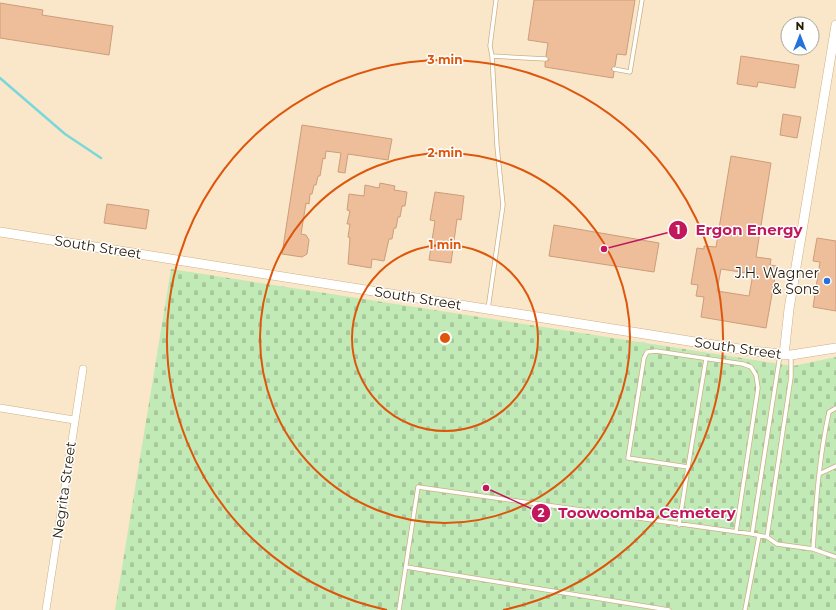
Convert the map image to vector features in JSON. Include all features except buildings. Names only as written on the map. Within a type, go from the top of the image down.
[{"type":"street","points":[[785,354],[791,295],[836,25]]},
{"type":"street","name":"South Street","points":[[0,232],[785,354],[836,348]]},
{"type":"street","name":"Negrita Street","points":[[46,610],[83,369]]},
{"type":"street","points":[[0,408],[74,420]]},
{"type":"lane","points":[[488,309],[503,205],[490,46],[496,0]]},
{"type":"lane","points":[[614,69],[630,72],[642,0]]},
{"type":"lane","points":[[492,56],[546,59]]},
{"type":"lane","points":[[688,467],[628,458],[644,358],[647,352],[656,351],[743,364],[752,367],[756,375],[758,388],[736,532]]},
{"type":"lane","points":[[752,534],[785,354]]},
{"type":"lane","points":[[767,537],[791,377],[785,354]]},
{"type":"lane","points":[[679,525],[706,359]]},
{"type":"lane","points":[[813,549],[819,474],[829,412],[836,408]]},
{"type":"lane","points":[[819,474],[836,466]]},
{"type":"lane","points":[[399,610],[418,487],[679,525],[752,534],[767,537],[777,544],[813,549],[836,557]]},
{"type":"lane","points":[[745,610],[759,536]]},
{"type":"lane","points":[[406,567],[669,610]]},
{"type":"green space","points":[[171,269],[793,366],[836,357],[836,610],[115,610]]},
{"type":"waterway","points":[[0,78],[65,134],[101,158]]},
{"type":"place","name":"Ergon Energy","points":[[604,249]]},
{"type":"place","name":"J.H. Wagner & Sons","points":[[827,281]]},
{"type":"place","name":"Toowoomba Cemetery","points":[[486,488]]}]
